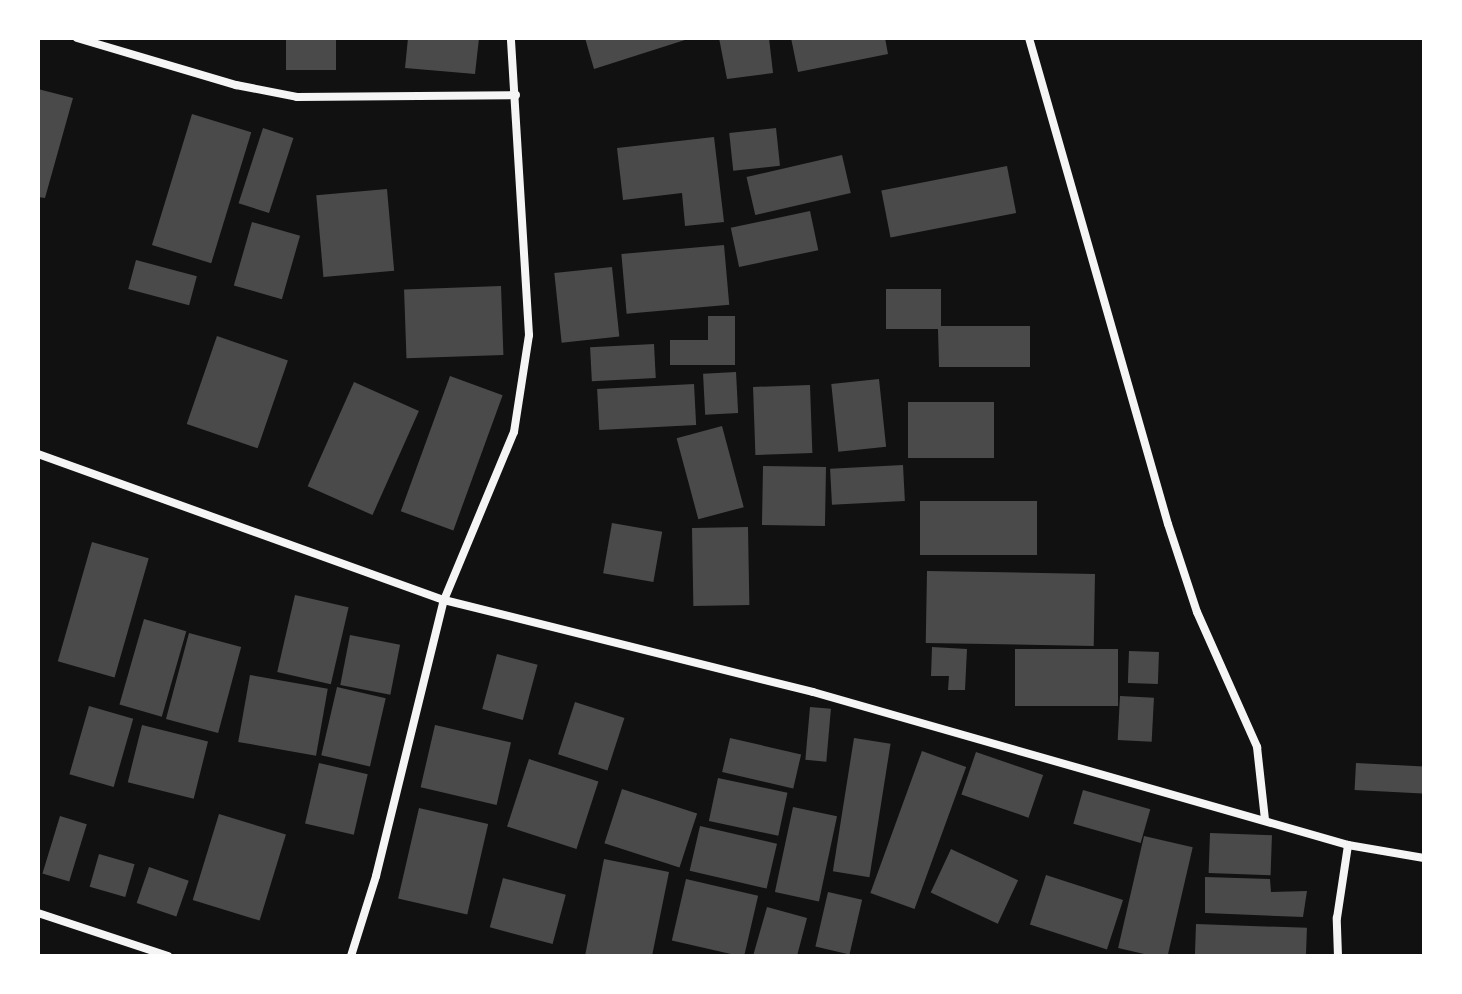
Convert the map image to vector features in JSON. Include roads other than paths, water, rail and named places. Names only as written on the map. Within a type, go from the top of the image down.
[{"type":"street","points":[[77,38],[236,85],[297,97],[516,95]]},
{"type":"street","points":[[351,956],[376,876],[444,600],[514,432],[529,335],[511,38]]},
{"type":"street","points":[[1029,38],[1168,524],[1197,612],[1257,747],[1265,819]]},
{"type":"street","points":[[38,454],[444,600],[813,692],[1348,845],[1424,858]]},
{"type":"street","points":[[1338,956],[1337,918],[1348,845]]},
{"type":"street","points":[[38,913],[168,956]]}]
